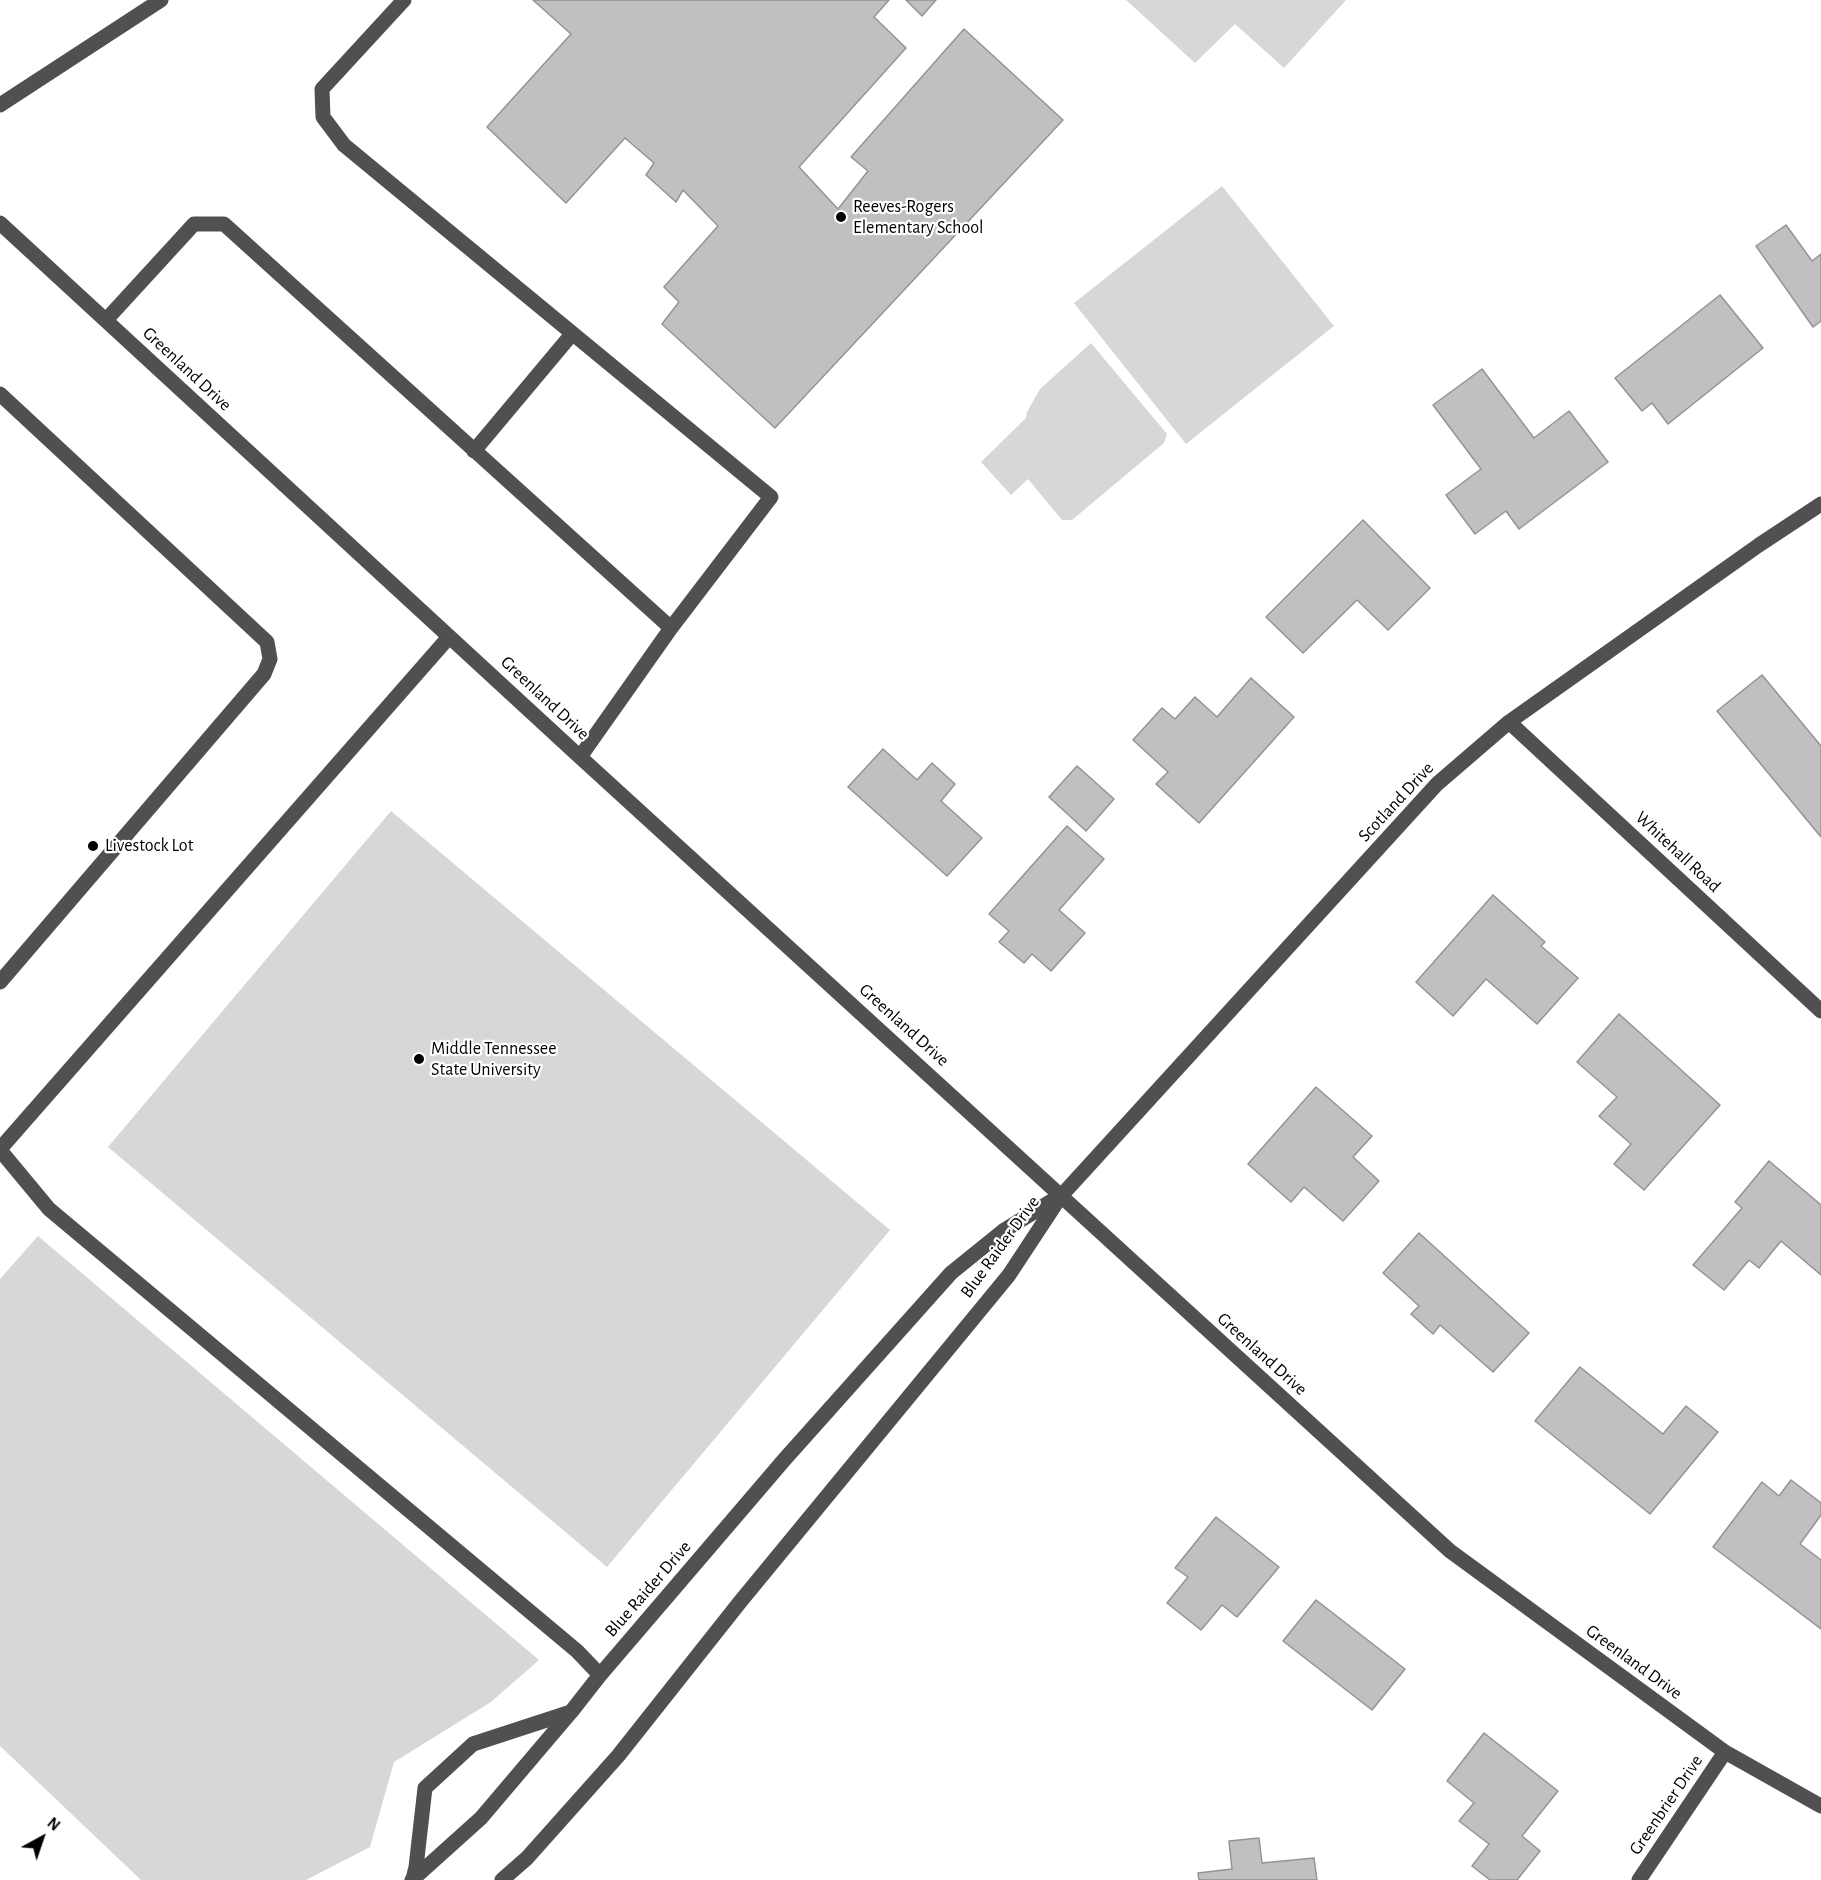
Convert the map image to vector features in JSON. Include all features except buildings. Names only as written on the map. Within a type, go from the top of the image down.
[{"type":"street","points":[[0,105],[161,0]]},
{"type":"street","points":[[404,0],[322,89],[323,117],[344,145],[771,497],[670,628],[580,757]]},
{"type":"street","name":"Greenland Drive","points":[[0,223],[580,757],[1450,1551],[1725,1752],[1821,1806]]},
{"type":"street","points":[[106,320],[194,224],[224,224],[670,628]]},
{"type":"street","points":[[474,451],[572,334]]},
{"type":"street","points":[[0,394],[267,642],[270,659],[264,674],[0,982]]},
{"type":"street","name":"Scotland Drive","points":[[1060,1196],[1437,784],[1509,722],[1821,504]]},
{"type":"street","points":[[449,637],[0,1149],[49,1209],[577,1651],[600,1675]]},
{"type":"street","name":"Whitehall Road","points":[[1509,722],[1821,1011]]},
{"type":"street","name":"Blue Raider Drive","points":[[413,1880],[481,1818],[777,1469],[951,1273],[1003,1231],[1060,1196]]},
{"type":"street","name":"Blue Raider Drive","points":[[502,1880],[527,1858],[618,1756],[740,1602],[1009,1275],[1060,1196]]},
{"type":"street","points":[[413,1880],[425,1788],[473,1744],[571,1712]]},
{"type":"street","name":"Greenbrier Drive","points":[[1639,1880],[1725,1752]]},
{"type":"shaded area","points":[[1126,0],[1346,0],[1284,68],[1235,24],[1195,63]]},
{"type":"shaded area","points":[[1222,186],[1334,326],[1186,444],[1074,303]]},
{"type":"shaded area","points":[[1091,343],[1167,434],[1164,443],[1072,520],[1062,520],[1028,479],[1011,495],[981,462],[1026,418],[1040,389]]},
{"type":"shaded area","points":[[391,811],[890,1230],[607,1567],[108,1147]]},
{"type":"shaded area","points":[[38,1236],[539,1660],[491,1702],[394,1762],[370,1847],[306,1880],[141,1880],[0,1746],[0,1279]]},
{"type":"place","name":"Reeves-Rogers Elementary School","points":[[841,217]]},
{"type":"place","name":"Livestock Lot","points":[[93,846]]},
{"type":"place","name":"Middle Tennessee State University","points":[[419,1059]]}]
